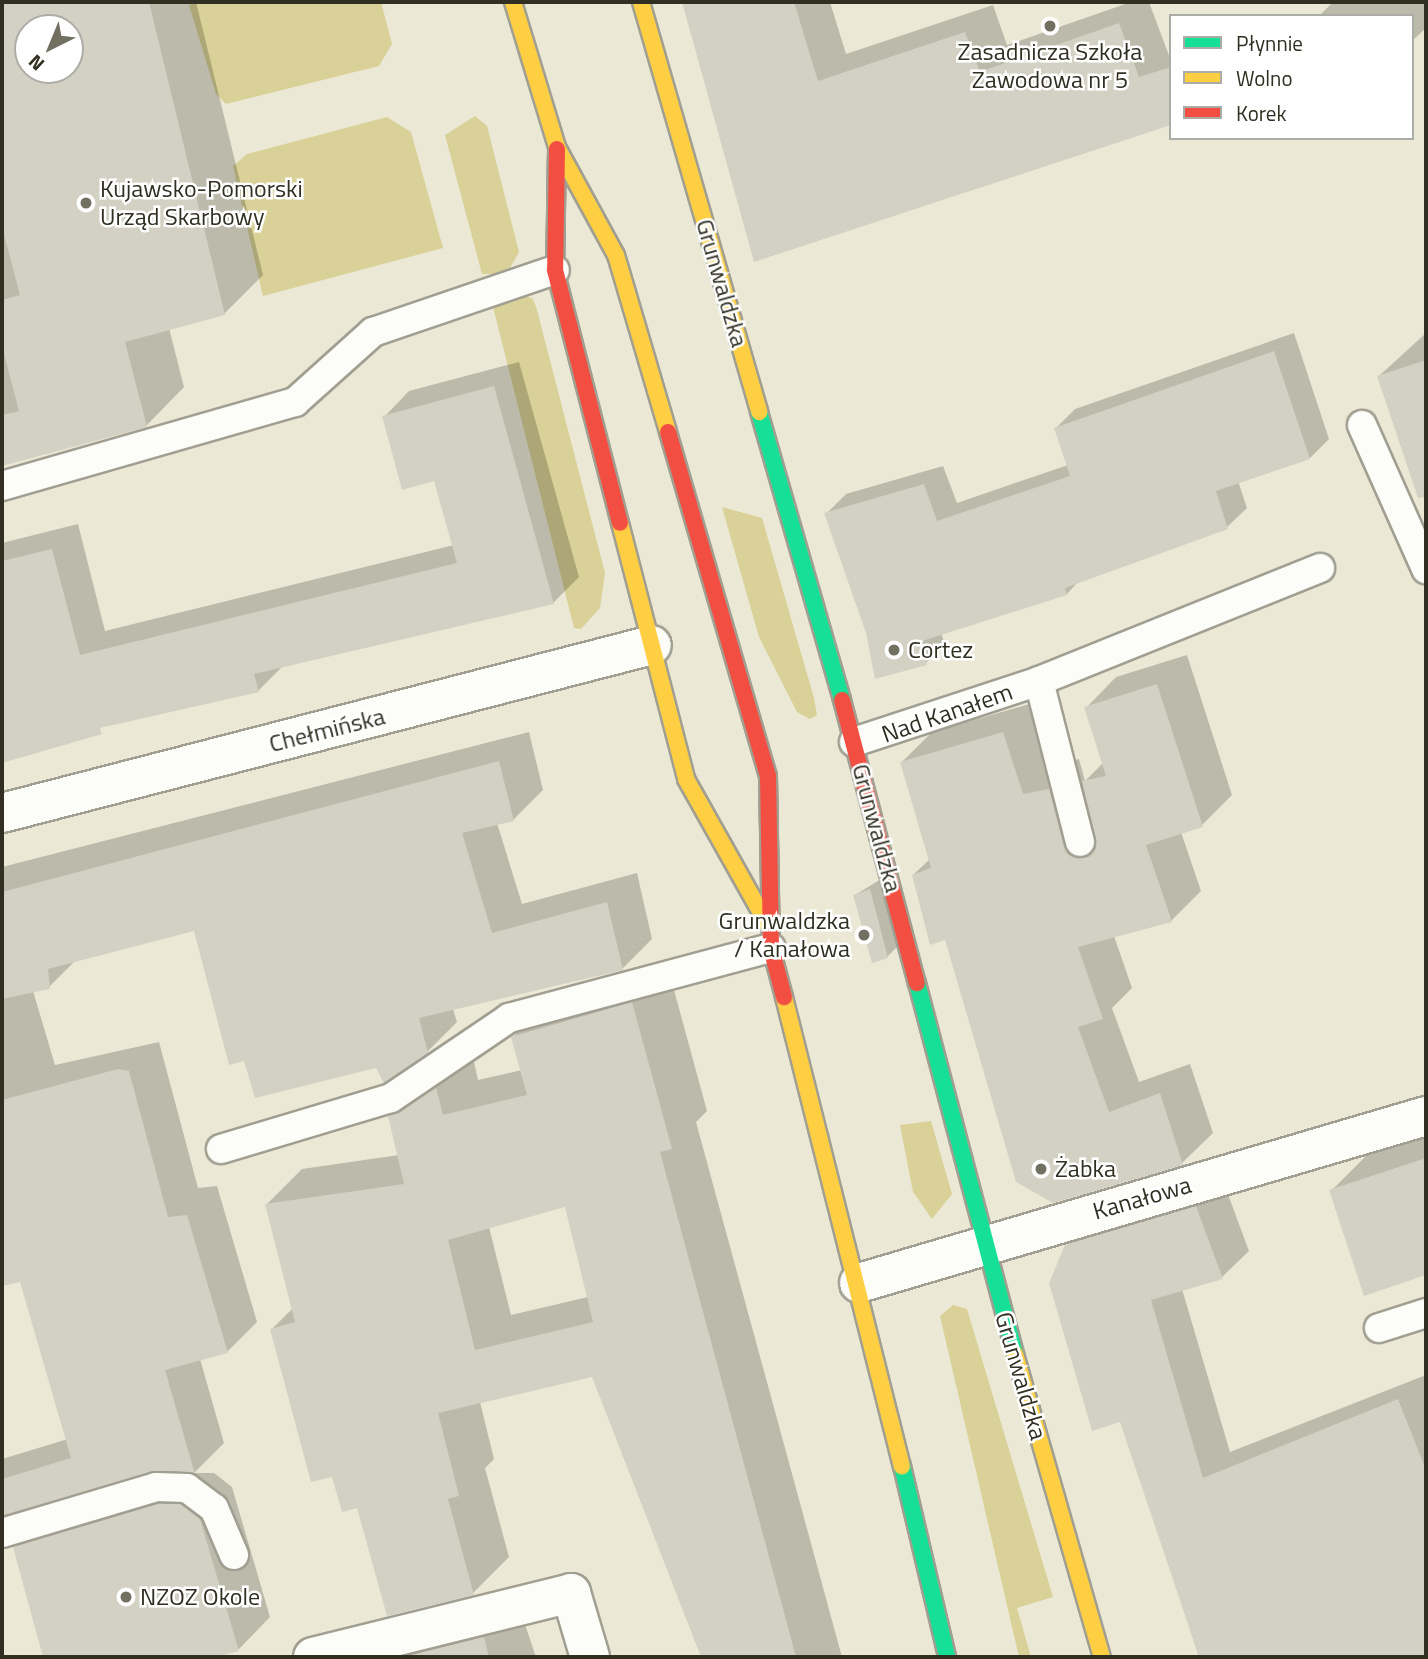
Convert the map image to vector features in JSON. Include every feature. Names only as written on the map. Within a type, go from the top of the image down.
[{"type":"main road","points":[[513,2],[557,147],[616,255],[726,620],[768,776],[770,937]]},
{"type":"main road","name":"Grunwaldzka","points":[[641,2],[854,742],[986,1247],[1102,1657]]},
{"type":"main road","points":[[557,147],[555,270],[686,779],[770,937],[859,1283],[947,1657]]},
{"type":"street","name":"Chełmińska","points":[[2,813],[652,645]]},
{"type":"street","name":"Kanałowa","points":[[859,1283],[1426,1116]]},
{"type":"street","points":[[313,1657],[571,1593],[590,1657]]},
{"type":"lane","points":[[2,486],[295,402],[373,332],[555,270]]},
{"type":"lane","points":[[1362,425],[1426,569]]},
{"type":"lane","points":[[1080,842],[1039,681],[1320,568]]},
{"type":"lane","name":"Nad Kanałem","points":[[854,742],[1039,681]]},
{"type":"lane","points":[[221,1149],[391,1098],[509,1018],[770,937]]},
{"type":"lane","points":[[1379,1328],[1426,1313]]},
{"type":"lane","points":[[2,1533],[156,1488],[187,1489],[214,1508],[234,1555]]},
{"type":"shaded area","points":[[201,2],[381,2],[392,44],[379,66],[226,104],[216,94],[189,5]]},
{"type":"shaded area","points":[[475,116],[487,126],[519,252],[510,268],[493,274],[482,274],[445,135]]},
{"type":"shaded area","points":[[387,117],[411,132],[443,248],[263,296],[233,166],[247,154]]},
{"type":"shaded area","points":[[517,292],[533,299],[537,310],[605,573],[600,608],[581,629],[574,628],[492,303]]},
{"type":"shaded area","points":[[722,507],[762,518],[814,698],[817,715],[810,719],[797,712],[759,637]]},
{"type":"shaded area","points":[[931,1121],[952,1194],[932,1219],[913,1192],[900,1125]]},
{"type":"shaded area","points":[[953,1305],[967,1309],[1053,1597],[1017,1608],[1031,1657],[1019,1657],[940,1316]]},
{"type":"building","name":"Kujawsko-Pomorski Urząd Skarbowy","points":[[2,2],[149,2],[225,315],[125,342],[147,427],[2,466],[2,415],[19,411],[2,346],[2,300],[20,295],[2,227]]},
{"type":"building","points":[[682,2],[794,2],[818,81],[965,32],[980,72],[1119,23],[1139,77],[1169,68],[1169,126],[754,262]]},
{"type":"building","points":[[1274,351],[1310,459],[1216,491],[1228,529],[1065,588],[1067,595],[919,642],[927,665],[875,679],[866,633],[824,513],[924,484],[937,521],[1070,476],[1054,428]]},
{"type":"building","points":[[1426,360],[1426,497],[1418,498],[1377,376]]},
{"type":"building","points":[[494,386],[554,604],[254,674],[259,692],[100,728],[102,734],[2,763],[2,561],[52,549],[80,655],[457,563],[434,481],[402,490],[382,416]]},
{"type":"building","points":[[1157,684],[1203,827],[1146,845],[1172,922],[1078,947],[1103,1019],[1078,1027],[1109,1112],[1160,1093],[1183,1165],[1053,1203],[1016,1182],[945,940],[930,945],[912,875],[931,868],[900,762],[1003,732],[1023,794],[1049,789],[1064,847],[1085,858],[1096,839],[1082,781],[1106,776],[1084,707]]},
{"type":"building","points":[[499,761],[514,821],[462,833],[492,933],[607,902],[623,970],[419,1018],[428,1053],[384,1083],[376,1068],[255,1098],[244,1061],[229,1065],[194,931],[48,969],[50,989],[2,999],[2,892]]},
{"type":"building","points":[[870,889],[888,958],[872,963],[853,895]]},
{"type":"building","points":[[632,1002],[672,1149],[660,1152],[796,1657],[701,1657],[592,1377],[438,1413],[459,1496],[448,1499],[474,1595],[387,1616],[357,1508],[342,1512],[332,1477],[311,1482],[270,1329],[295,1322],[265,1204],[404,1184],[388,1116],[436,1087],[443,1115],[527,1095],[511,1037]],"holes":[[[565,1207],[593,1322],[475,1350],[448,1240]]]},
{"type":"building","points":[[118,1069],[129,1071],[168,1217],[187,1215],[228,1353],[165,1370],[195,1474],[151,1471],[4,1515],[2,1479],[71,1458],[20,1282],[2,1286],[2,1100]]},
{"type":"building","points":[[1426,1158],[1426,1275],[1364,1296],[1329,1190]]},
{"type":"building","points":[[1196,1206],[1223,1279],[1151,1300],[1203,1478],[1398,1399],[1426,1470],[1426,1657],[1199,1657],[1120,1422],[1092,1431],[1049,1283],[1065,1245]]},
{"type":"building","name":"NZOZ Okole","points":[[158,1504],[181,1504],[200,1519],[239,1651],[216,1657],[43,1657],[13,1547]]},
{"type":"building","points":[[484,1637],[489,1657],[403,1657]]},
{"type":"traffic: fast","points":[[759,412],[842,700]]},
{"type":"traffic: fast","points":[[917,983],[1015,1354]]},
{"type":"traffic: fast","points":[[902,1466],[947,1657]]},
{"type":"traffic: slow","points":[[513,2],[557,147],[616,255],[668,432]]},
{"type":"traffic: slow","points":[[641,2],[759,412]]},
{"type":"traffic: slow","points":[[620,523],[686,779],[768,925]]},
{"type":"traffic: slow","points":[[784,997],[902,1466]]},
{"type":"traffic: slow","points":[[1015,1354],[1102,1657]]},
{"type":"traffic: jam","points":[[557,149],[555,270],[620,523]]},
{"type":"traffic: jam","points":[[668,432],[768,776],[771,948],[784,997]]},
{"type":"traffic: jam","points":[[842,700],[917,983]]},
{"type":"place","name":"Zasadnicza Szkoła Zawodowa nr 5","points":[[1050,26]]},
{"type":"place","name":"Kujawsko-Pomorski Urząd Skarbowy","points":[[86,203]]},
{"type":"place","name":"Cortez","points":[[894,650]]},
{"type":"place","name":"Grunwaldzka / Kanałowa","points":[[864,935]]},
{"type":"place","name":"Żabka","points":[[1041,1169]]},
{"type":"place","name":"NZOZ Okole","points":[[126,1597]]}]
